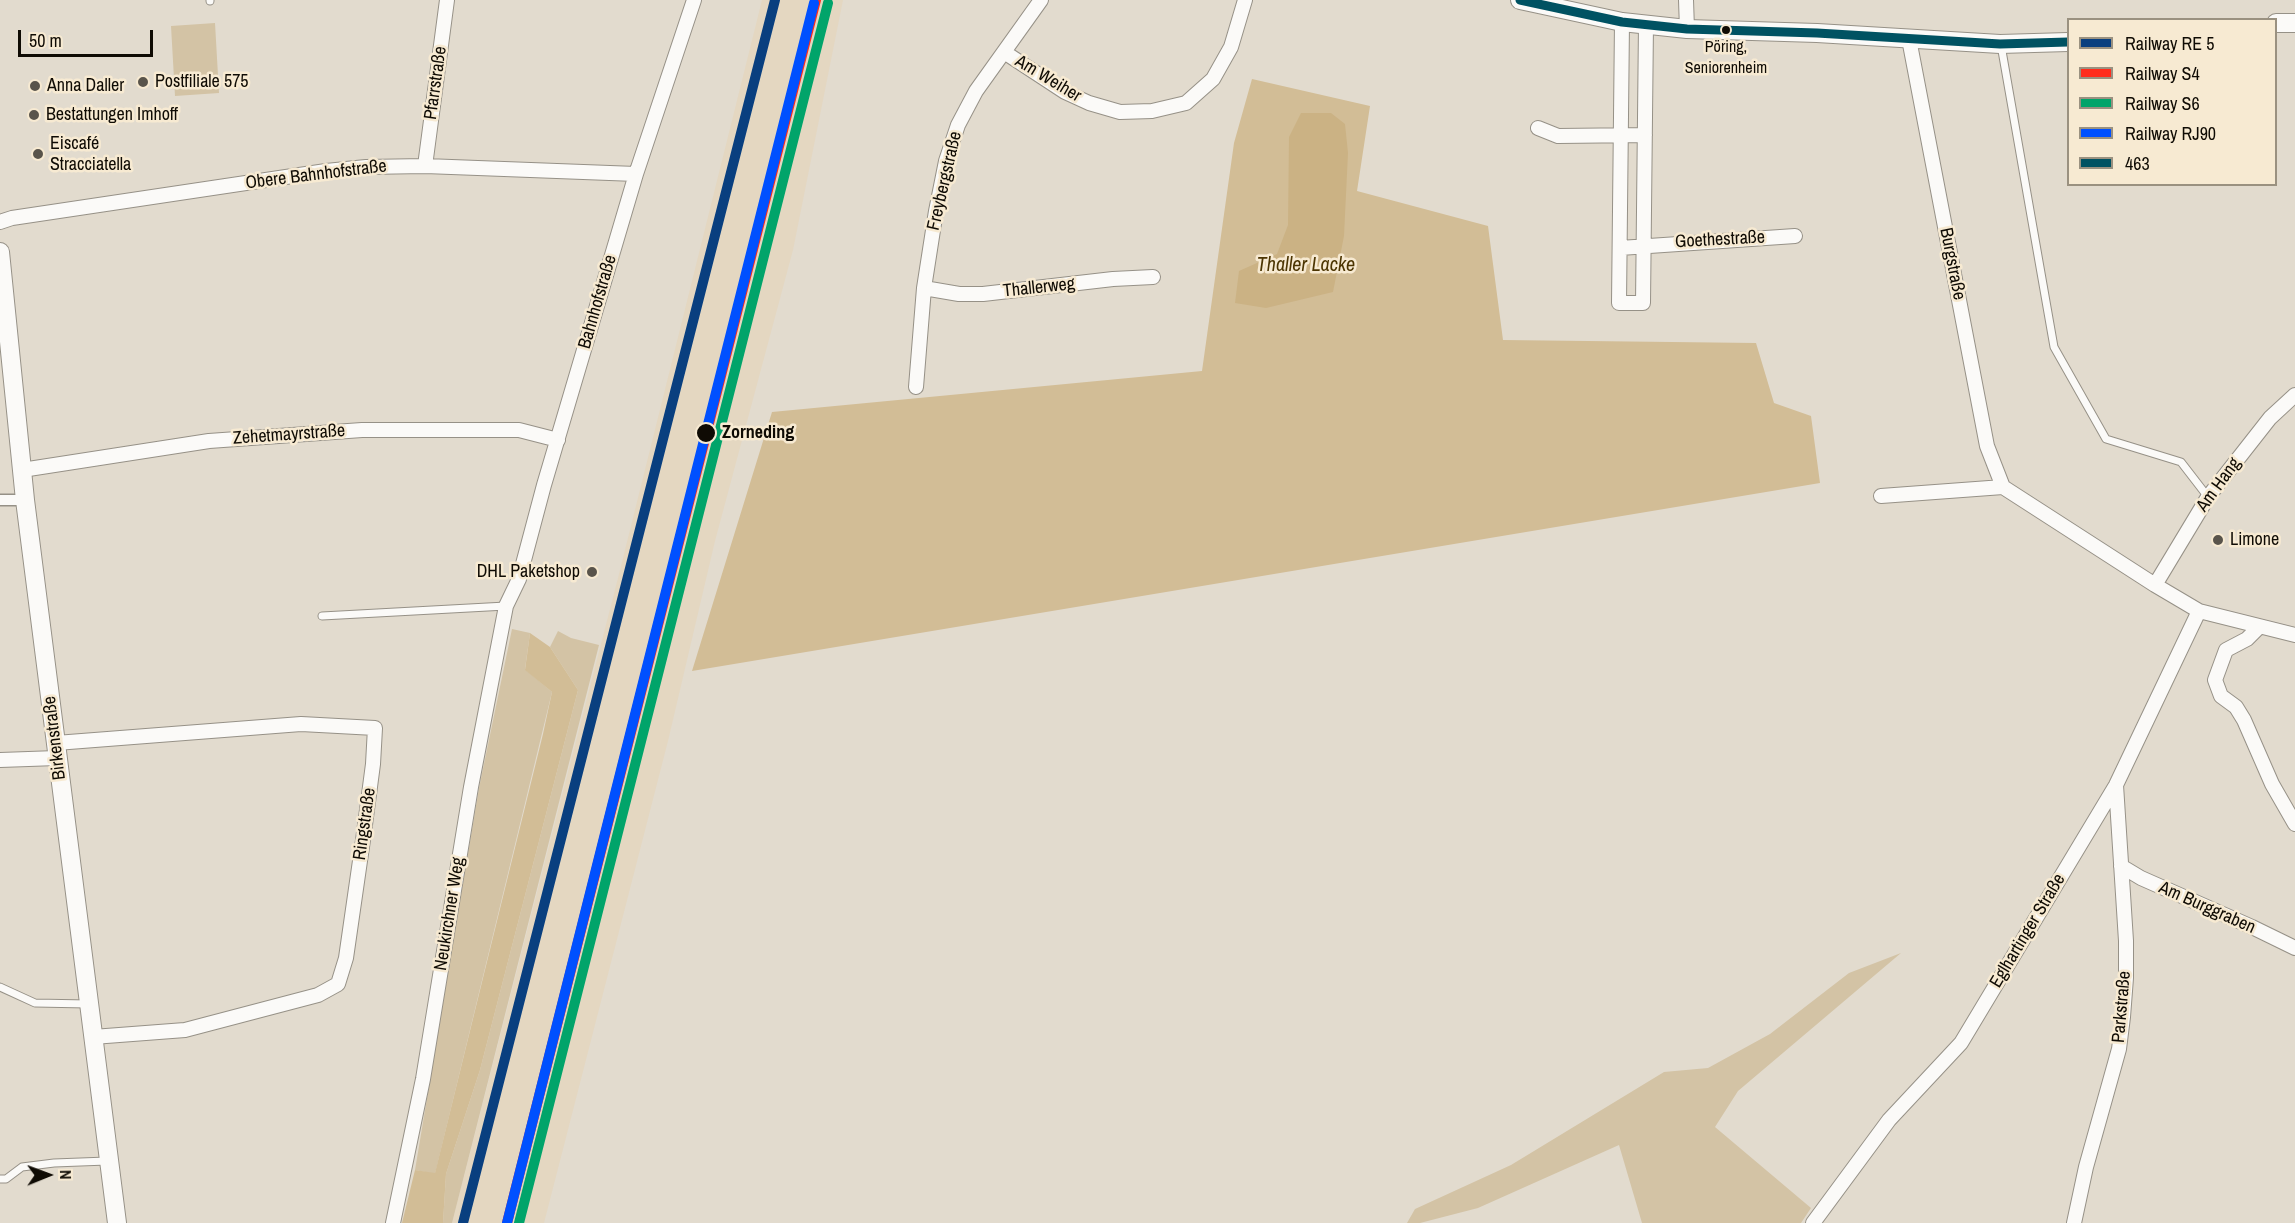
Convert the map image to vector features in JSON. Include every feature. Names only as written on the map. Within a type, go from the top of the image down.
[{"type":"street","name":"Pfarrstraße","points":[[425,166],[447,0]]},
{"type":"street","name":"Bahnhofstraße","points":[[506,606],[519,579],[636,174],[694,0]]},
{"type":"street","name":"Freybergstraße","points":[[915,387],[924,288],[936,211],[946,162],[958,125],[976,91],[1041,0]]},
{"type":"street","name":"Am Weiher","points":[[1004,52],[1065,92],[1089,103],[1120,112],[1152,111],[1186,103],[1213,79],[1231,47],[1245,0]]},
{"type":"street","points":[[1520,0],[1622,22],[1687,29],[1817,33],[2001,44],[2067,42]]},
{"type":"street","points":[[1686,0],[1687,29]]},
{"type":"street","points":[[1622,22],[1619,303],[1643,303],[1646,24]]},
{"type":"street","points":[[2277,22],[2295,23]]},
{"type":"street","name":"Burgstraße","points":[[1909,39],[1986,446],[2003,487]]},
{"type":"street","points":[[1538,128],[1558,136],[1645,135]]},
{"type":"street","name":"Obere Bahnhofstraße","points":[[0,222],[12,218],[326,171],[375,166],[636,174]]},
{"type":"street","name":"Goethestraße","points":[[1620,248],[1795,236]]},
{"type":"street","name":"Birkenstraße","points":[[0,252],[25,501],[117,1223]]},
{"type":"street","name":"Thallerweg","points":[[924,288],[952,294],[983,294],[1153,277]]},
{"type":"street","name":"Am Hang","points":[[2155,585],[2208,497],[2270,418],[2295,395]]},
{"type":"street","name":"Zehetmayrstraße","points":[[22,470],[209,441],[362,430],[519,430],[558,440]]},
{"type":"street","points":[[1881,496],[2003,487],[2155,585],[2199,610],[2295,635]]},
{"type":"street","points":[[0,500],[25,501]]},
{"type":"street","name":"Neukirchner Weg","points":[[393,1223],[423,1079],[471,787],[506,606]]},
{"type":"street","name":"Eglhartinger Straße","points":[[1813,1223],[1889,1120],[1961,1042],[2116,785],[2199,610]]},
{"type":"street","points":[[2259,627],[2247,639],[2226,650],[2215,680],[2221,696],[2236,707],[2244,720],[2272,784],[2295,824]]},
{"type":"street","name":"Ringstraße","points":[[56,751],[301,724],[375,728],[373,764],[346,958],[338,984],[318,995],[185,1030],[93,1037]]},
{"type":"street","points":[[0,760],[56,751]]},
{"type":"street","name":"Parkstraße","points":[[2074,1223],[2086,1167],[2119,1049],[2126,978],[2116,785]]},
{"type":"street","name":"Am Burggraben","points":[[2121,866],[2140,878],[2295,948]]},
{"type":"lane","points":[[2001,44],[2054,347],[2106,440],[2181,462],[2208,497]]},
{"type":"lane","points":[[322,616],[506,606]]},
{"type":"lane","points":[[0,987],[35,1003],[88,1004]]},
{"type":"lane","points":[[0,1179],[6,1179],[22,1167],[109,1161]]},
{"type":"shaded area","points":[[762,0],[843,0],[793,250],[715,541],[668,741],[544,1223],[452,1223],[618,578]]},
{"type":"shaded area","points":[[215,23],[219,93],[175,96],[171,26]]},
{"type":"shaded area","points":[[1252,79],[1370,106],[1357,191],[1488,226],[1503,340],[1756,343],[1774,403],[1811,416],[1820,483],[692,671],[772,412],[1202,371],[1234,143]]},
{"type":"shaded area","points":[[512,629],[530,633],[525,669],[552,692],[435,1174],[415,1170],[479,788]]},
{"type":"shaded area","points":[[558,631],[571,638],[599,645],[452,1223],[443,1223],[446,1174],[480,1070],[578,690],[550,647]]},
{"type":"shaded area","points":[[530,633],[550,647],[578,690],[480,1070],[446,1174],[443,1223],[402,1223],[415,1170],[435,1173],[543,734],[552,692],[525,670]]},
{"type":"shaded area","points":[[1901,953],[1738,1091],[1715,1127],[1811,1208],[1801,1223],[1642,1223],[1619,1145],[1478,1208],[1420,1223],[1407,1223],[1415,1209],[1511,1165],[1664,1072],[1708,1068],[1770,1034],[1849,973]]},
{"type":"water","name":"Thaller Lacke","points":[[1301,113],[1331,113],[1345,124],[1348,153],[1344,236],[1333,292],[1266,308],[1235,303],[1239,271],[1277,254],[1288,225],[1289,137]]},
{"type":"transit line","points":[[463,1223],[775,0]]},
{"type":"transit line","name":"463","points":[[1520,0],[1622,22],[1687,29],[1817,33],[2000,44],[2067,42]]},
{"type":"rail line","name":"S4","points":[[507,1223],[816,0]]},
{"type":"rail line","name":"RJ90","points":[[507,1223],[814,3]]},
{"type":"rail line","name":"S6","points":[[519,1223],[828,3]]},
{"type":"place","name":"Pöring, Seniorenheim","points":[[1726,30]]},
{"type":"place","name":"Postfiliale 575","points":[[143,82]]},
{"type":"place","name":"Anna Daller","points":[[35,86]]},
{"type":"place","name":"Bestattungen Imhoff","points":[[34,115]]},
{"type":"place","name":"Eiscafé Stracciatella","points":[[38,154]]},
{"type":"place","name":"Zorneding","points":[[706,433]]},
{"type":"place","name":"Limone","points":[[2218,540]]},
{"type":"place","name":"DHL Paketshop","points":[[592,572]]}]
